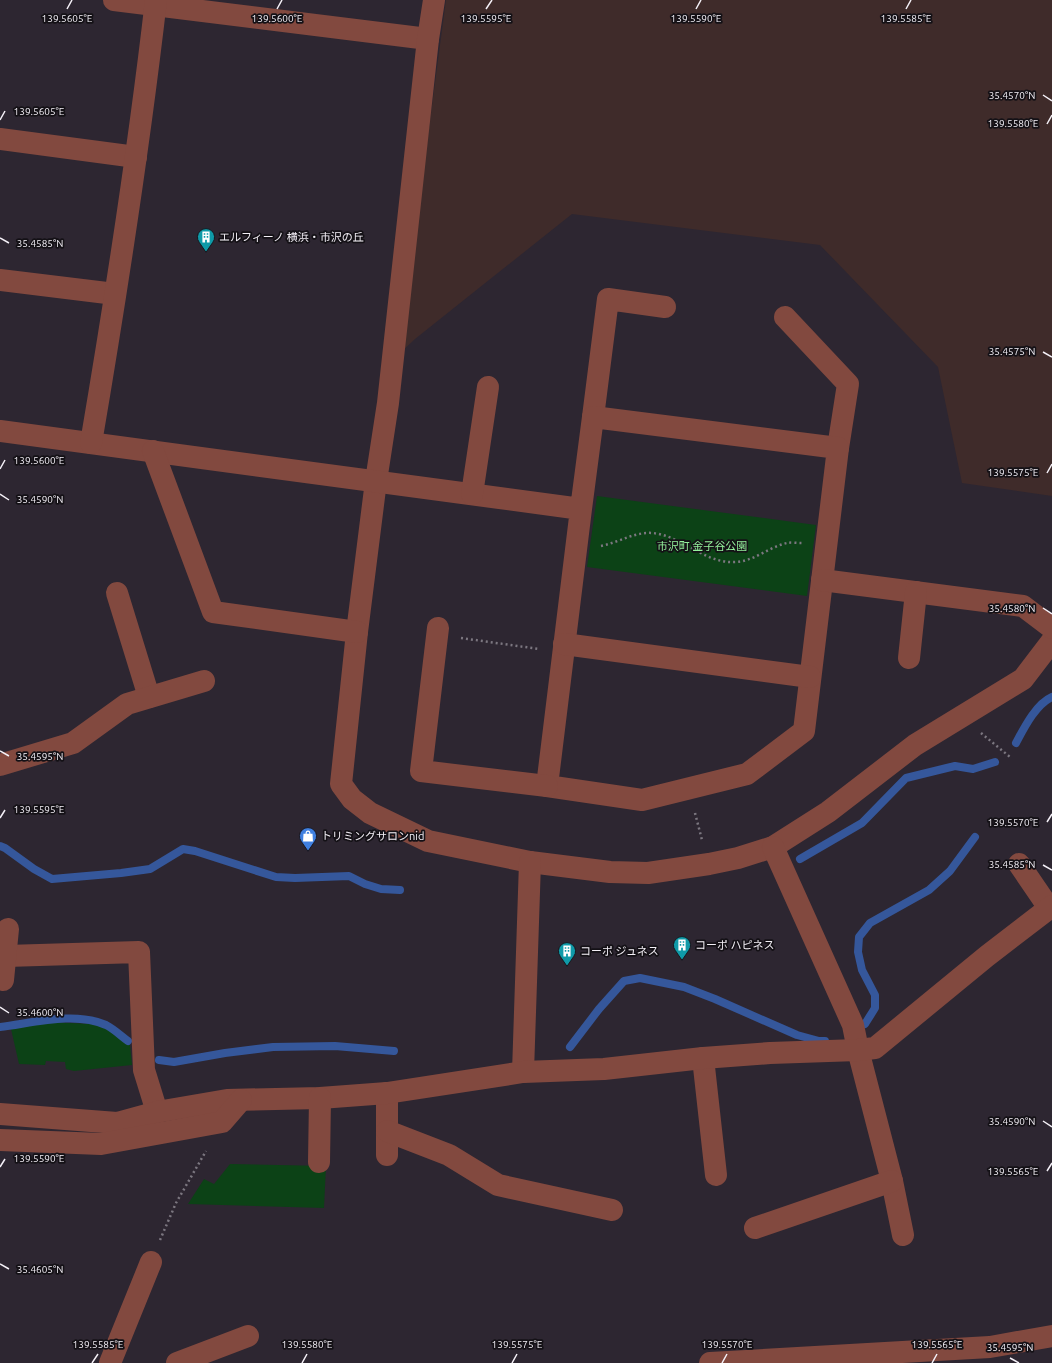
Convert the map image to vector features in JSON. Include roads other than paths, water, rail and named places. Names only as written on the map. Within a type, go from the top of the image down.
[{"type":"street","points":[[114,0],[155,2],[428,39]]},
{"type":"street","points":[[434,0],[428,39],[388,404],[376,481],[340,784],[352,799],[370,813],[428,841],[530,862],[610,872],[648,873],[738,858],[773,847],[828,812],[915,744],[1023,679],[1052,641]]},
{"type":"street","points":[[90,443],[136,157],[155,2]]},
{"type":"street","points":[[0,139],[136,157]]},
{"type":"street","points":[[0,280],[115,294]]},
{"type":"street","points":[[547,786],[608,299],[665,307]]},
{"type":"street","points":[[437,631],[421,771],[547,786],[642,800],[747,774],[804,731],[838,448],[848,384],[785,317]]},
{"type":"street","points":[[472,494],[488,387]]},
{"type":"street","points":[[593,417],[838,448]]},
{"type":"street","points":[[0,431],[581,509]]},
{"type":"street","points":[[153,451],[213,612],[357,632]]},
{"type":"street","points":[[822,580],[1023,606],[1052,628]]},
{"type":"street","points":[[909,658],[916,592]]},
{"type":"street","points":[[117,594],[149,697]]},
{"type":"street","points":[[564,644],[810,677]]},
{"type":"street","points":[[0,765],[73,743],[127,704],[204,681]]},
{"type":"street","points":[[773,847],[853,1024],[858,1050],[892,1181],[903,1235]]},
{"type":"street","points":[[523,1072],[530,862]]},
{"type":"street","points":[[0,1114],[117,1123],[157,1112],[227,1100],[320,1098],[387,1093],[523,1072],[604,1069],[703,1058],[875,1048],[987,956],[1050,907],[1018,864]]},
{"type":"street","points":[[3,980],[8,929]]},
{"type":"street","points":[[6,956],[139,952],[144,1070],[157,1112]]},
{"type":"street","points":[[703,1058],[716,1175]]},
{"type":"street","points":[[387,1093],[387,1155]]},
{"type":"street","points":[[320,1098],[320,1162]]},
{"type":"street","points":[[0,1140],[101,1144],[222,1122],[241,1100]]},
{"type":"street","points":[[387,1131],[449,1156],[498,1185],[612,1210]]},
{"type":"street","points":[[755,1228],[892,1181]]},
{"type":"street","points":[[110,1363],[151,1262]]},
{"type":"street","points":[[177,1363],[248,1336]]},
{"type":"street","points":[[710,1363],[989,1355],[1052,1336]]},
{"type":"waterway","points":[[1016,743],[1036,711],[1046,700],[1052,697]]},
{"type":"waterway","points":[[800,859],[862,823],[906,778],[955,766],[973,769],[995,762]]},
{"type":"waterway","points":[[865,1024],[875,1008],[875,995],[862,970],[858,952],[859,937],[870,923],[929,890],[950,871],[975,837]]},
{"type":"waterway","points":[[0,846],[34,869],[52,879],[150,869],[183,849],[195,851],[276,877],[295,878],[349,876],[365,884],[381,889],[400,890]]},
{"type":"waterway","points":[[570,1047],[599,1009],[624,981],[640,978],[684,987],[797,1035],[819,1041],[825,1041]]},
{"type":"waterway","points":[[0,1027],[54,1019],[81,1019],[106,1025],[128,1041]]},
{"type":"waterway","points":[[159,1060],[174,1062],[225,1053],[273,1047],[335,1046],[394,1051]]},
{"type":"place","name":"エルフィーノ 横浜・市沢の丘","points":[[206,252]]},
{"type":"place","name":"トリミングサロンnid","points":[[308,851]]},
{"type":"place","name":"コーポ ハピネス","points":[[682,960]]},
{"type":"place","name":"コーポ ジュネス","points":[[567,966]]},
{"type":"park label","name":"市沢町 金子谷公園","points":[[702,546]]}]
